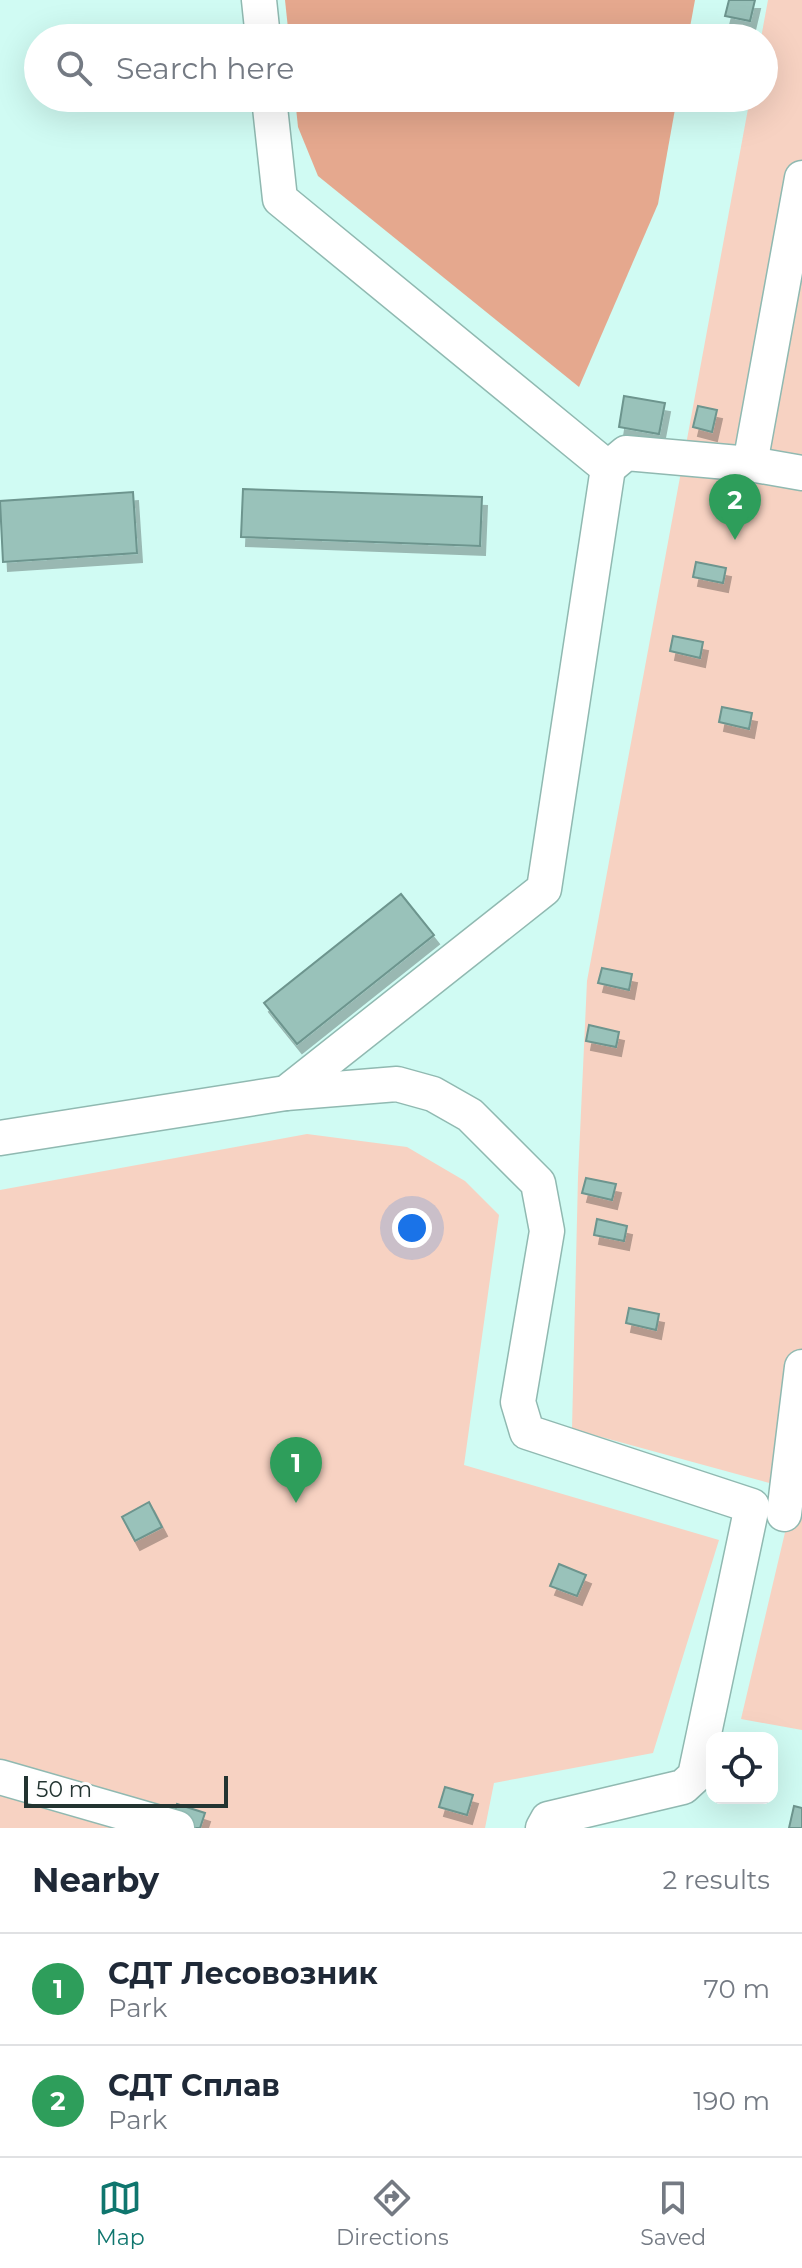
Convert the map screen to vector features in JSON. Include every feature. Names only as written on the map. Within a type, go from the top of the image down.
[{"type":"street","points":[[259,0],[262,24]]},
{"type":"street","points":[[271,112],[280,199],[608,468]]},
{"type":"street","points":[[750,464],[802,178]]},
{"type":"street","points":[[286,1093],[544,889],[608,468],[626,453],[750,464],[802,473]]},
{"type":"street","points":[[0,1138],[286,1093],[397,1084],[433,1094],[470,1115],[538,1183],[547,1231],[518,1402],[527,1432],[780,1513]]},
{"type":"street","points":[[543,1828],[548,1819],[683,1787],[695,1776],[780,1513],[802,1367]]},
{"type":"street","points":[[0,1777],[177,1828]]},
{"type":"shaded area","points":[[285,0],[695,0],[691,24],[288,24]]},
{"type":"shaded area","points":[[768,0],[802,0],[802,1730],[741,1719],[795,1490],[572,1429],[578,1177],[587,981],[747,112],[778,112],[778,24],[764,24]]},
{"type":"shaded area","points":[[296,112],[674,112],[658,204],[579,387],[318,176],[298,127]]},
{"type":"shaded area","points":[[307,1134],[407,1147],[465,1181],[499,1215],[464,1465],[719,1540],[653,1753],[494,1783],[485,1828],[0,1828],[0,1190]]},
{"type":"building","points":[[729,0],[755,0],[750,21],[725,16]]},
{"type":"building","points":[[624,396],[665,403],[659,434],[619,427]]},
{"type":"building","points":[[698,406],[717,410],[712,432],[693,427]]},
{"type":"building","points":[[243,489],[482,497],[480,546],[241,537]]},
{"type":"building","points":[[133,492],[137,553],[3,562],[0,501]]},
{"type":"building","points":[[696,562],[726,568],[723,583],[693,577]]},
{"type":"building","points":[[673,636],[703,642],[700,658],[670,651]]},
{"type":"building","points":[[722,707],[752,713],[749,729],[719,722]]},
{"type":"building","points":[[401,894],[434,935],[297,1044],[264,1003]]},
{"type":"building","points":[[602,968],[632,974],[629,990],[598,983]]},
{"type":"building","points":[[589,1025],[619,1032],[616,1047],[586,1041]]},
{"type":"building","points":[[586,1178],[616,1184],[612,1200],[582,1193]]},
{"type":"building","points":[[597,1219],[627,1226],[624,1241],[594,1235]]},
{"type":"building","points":[[629,1308],[659,1314],[656,1330],[626,1323]]},
{"type":"building","points":[[149,1502],[162,1527],[135,1541],[122,1517]]},
{"type":"building","points":[[559,1564],[586,1575],[577,1596],[550,1586]]},
{"type":"building","points":[[445,1787],[473,1795],[467,1815],[439,1807]]},
{"type":"building","points":[[177,1804],[205,1813],[200,1828],[171,1824]]},
{"type":"building","points":[[794,1806],[802,1808],[802,1828],[789,1828]]},
{"type":"place","name":"СДТ Сплав","points":[[735,540]]},
{"type":"place","name":"СДТ Лесовозник","points":[[296,1503]]}]
